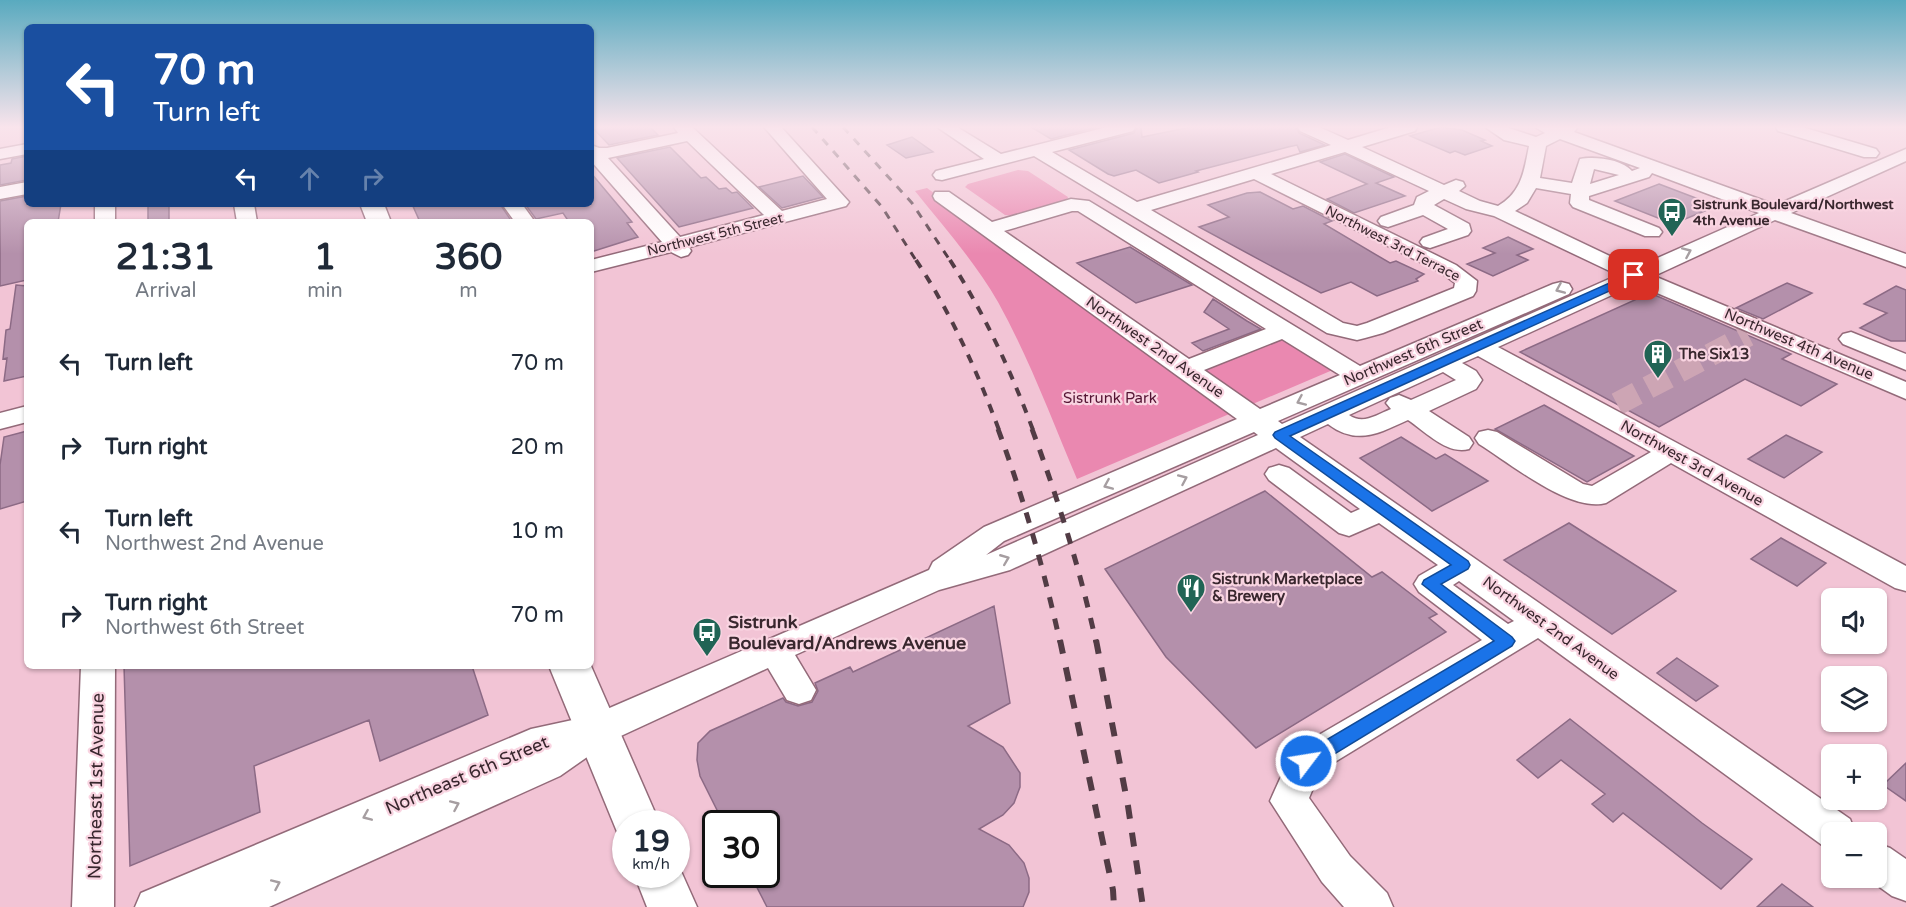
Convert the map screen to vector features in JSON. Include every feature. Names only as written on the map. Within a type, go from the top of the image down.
[{"type":"main road","points":[[571,669],[631,810]]},
{"type":"main road","points":[[664,888],[672,907]]},
{"type":"street","points":[[608,169],[677,248]]},
{"type":"street","points":[[727,169],[778,218]]},
{"type":"street","name":"Northwest 5th Street","points":[[594,265],[677,248],[839,202],[810,169]]},
{"type":"street","name":"Northwest 2nd Avenue","points":[[977,169],[942,185],[989,229],[1822,822]]},
{"type":"street","points":[[1068,169],[1135,209],[1267,169]]},
{"type":"street","name":"Northwest 4th Avenue","points":[[1398,169],[1473,205],[1502,212],[1632,270],[1755,331],[1906,391]]},
{"type":"street","name":"Northwest 4th Avenue","points":[[1431,169],[1490,200],[1502,212]]},
{"type":"street","points":[[1502,212],[1522,198],[1537,169]]},
{"type":"street","points":[[1585,169],[1575,218],[1581,223],[1625,241]]},
{"type":"street","points":[[1618,169],[1635,176]]},
{"type":"street","points":[[1580,196],[1653,169]]},
{"type":"street","points":[[1660,169],[1906,261]]},
{"type":"street","name":"Northwest 6th Street","points":[[1269,428],[1329,413],[1369,383],[1443,362],[1478,346],[1632,270],[1753,204],[1833,169]]},
{"type":"street","name":"Northwest 6th Street","points":[[597,730],[929,581],[994,534],[1269,428],[1632,270],[1879,169]]},
{"type":"street","name":"Northwest 3rd Terrace","points":[[1135,209],[1335,328],[1357,333],[1376,328],[1466,291],[1466,281],[1449,269],[1255,173]]},
{"type":"street","points":[[1531,182],[1580,196],[1652,232]]},
{"type":"street","points":[[1424,208],[1424,201],[1442,191],[1463,184]]},
{"type":"street","points":[[0,194],[24,189]]},
{"type":"street","points":[[989,229],[1071,205],[1082,205],[1369,383],[1460,443]]},
{"type":"street","points":[[1388,221],[1424,208],[1462,228],[1461,231],[1430,242]]},
{"type":"street","points":[[1185,369],[1284,330]]},
{"type":"street","points":[[1851,339],[1906,363]]},
{"type":"street","name":"Northwest 3rd Avenue","points":[[1478,346],[1608,408],[1671,452],[1906,580]]},
{"type":"street","points":[[1329,413],[1347,426],[1367,429],[1467,384],[1470,380],[1467,376],[1443,362]]},
{"type":"street","points":[[0,421],[24,415]]},
{"type":"street","points":[[1488,438],[1575,492],[1586,496],[1596,496],[1671,452]]},
{"type":"street","points":[[1279,474],[1349,526],[1383,509]]},
{"type":"street","points":[[1462,565],[1430,584],[1507,641]]},
{"type":"street","points":[[1372,907],[1336,869],[1289,801],[1306,761],[1540,621]]},
{"type":"street","points":[[774,650],[799,690]]},
{"type":"street","name":"Northeast 1st Avenue","points":[[93,907],[98,669]]},
{"type":"street","name":"Northeast 6th Street","points":[[156,907],[544,740],[597,730]]},
{"type":"street","name":"Northeast 6th Street","points":[[223,907],[554,761],[597,730]]},
{"type":"street","points":[[1887,869],[1906,882]]},
{"type":"green space","points":[[1018,170],[1028,171],[1068,197],[1067,200],[1015,216],[1005,215],[965,187],[968,184]]},
{"type":"green space","name":"Sistrunk Park","points":[[927,188],[1182,376],[1282,335],[1335,369],[1077,479],[1030,367],[998,302],[969,259],[915,191]]},
{"type":"building","points":[[0,169],[24,169],[24,181],[0,185]]},
{"type":"building","points":[[627,169],[692,169],[701,178],[706,177],[719,189],[726,188],[732,193],[737,192],[753,208],[679,227]]},
{"type":"building","points":[[1100,169],[1202,169],[1159,183],[1136,170],[1114,176]]},
{"type":"building","points":[[1336,169],[1378,169],[1394,177],[1376,183],[1405,196],[1354,213],[1327,199],[1367,184]]},
{"type":"building","points":[[803,176],[823,197],[782,208],[759,187]]},
{"type":"building","points":[[594,177],[632,222],[627,223],[638,237],[594,251],[594,219],[567,219],[563,213],[536,219],[527,207],[594,207]]},
{"type":"building","points":[[1659,184],[1717,206],[1673,224],[1615,201]]},
{"type":"building","points":[[1260,192],[1293,209],[1303,206],[1332,221],[1324,224],[1390,263],[1396,261],[1424,274],[1416,279],[1418,281],[1377,296],[1351,282],[1321,293],[1199,227],[1229,217],[1208,205],[1247,193]]},
{"type":"building","points":[[24,197],[24,207],[60,207],[58,219],[24,219],[24,281],[0,286],[0,201]]},
{"type":"building","points":[[148,207],[169,207],[169,219],[148,219]]},
{"type":"building","points":[[413,207],[502,207],[510,219],[419,219]]},
{"type":"building","points":[[1508,237],[1533,249],[1517,255],[1528,260],[1493,276],[1467,264],[1495,253],[1483,248]]},
{"type":"building","points":[[1130,247],[1192,285],[1136,303],[1077,263]]},
{"type":"building","points":[[1787,283],[1812,293],[1763,319],[1736,308]]},
{"type":"building","points":[[16,285],[24,286],[24,377],[4,381],[7,358],[3,359],[6,330],[10,329]]},
{"type":"building","points":[[1896,286],[1906,290],[1906,341],[1891,341],[1860,328],[1887,313],[1864,304]]},
{"type":"building","name":"The Six13","points":[[1650,293],[1791,354],[1782,359],[1837,384],[1801,406],[1745,379],[1659,427],[1520,352]]},
{"type":"building","points":[[1213,299],[1261,329],[1203,351],[1192,343],[1229,329],[1204,312]]},
{"type":"building","points":[[1544,405],[1634,456],[1587,482],[1495,429]]},
{"type":"building","points":[[24,432],[24,502],[0,509],[0,465],[4,437]]},
{"type":"building","points":[[1786,435],[1822,452],[1784,478],[1748,459]]},
{"type":"building","points":[[1401,437],[1436,459],[1445,454],[1488,481],[1432,511],[1360,458]]},
{"type":"building","points":[[1265,491],[1372,577],[1382,572],[1437,614],[1429,618],[1446,632],[1256,748],[1166,657],[1105,569]]},
{"type":"building","points":[[1569,523],[1676,591],[1612,634],[1504,560]]},
{"type":"building","points":[[1781,538],[1826,563],[1797,586],[1751,559]]},
{"type":"building","points":[[994,606],[1010,703],[968,726],[1003,747],[1020,773],[1020,787],[1014,803],[1003,815],[979,829],[1009,845],[1024,863],[1029,878],[1029,892],[1023,907],[767,907],[757,888],[780,888],[780,810],[717,810],[700,776],[697,760],[698,743],[710,731],[783,698],[786,702],[798,706],[812,702],[818,691],[815,683],[850,667],[853,672]]},
{"type":"building","points":[[1677,658],[1718,686],[1696,701],[1657,673]]},
{"type":"building","points":[[124,669],[473,669],[488,715],[380,761],[369,720],[254,766],[260,812],[130,866]]},
{"type":"building","points":[[1570,719],[1702,823],[1752,859],[1721,889],[1623,813],[1613,822],[1592,804],[1605,794],[1561,760],[1538,778],[1517,760]]},
{"type":"building","points":[[1906,763],[1906,801],[1887,788],[1887,781]]},
{"type":"building","points":[[1782,884],[1813,907],[1757,907]]},
{"type":"tunnel","points":[[1617,404],[1748,335]]},
{"type":"railway","points":[[849,169],[882,207],[917,262]]},
{"type":"railway","points":[[881,169],[912,203],[951,262]]},
{"type":"railway","points":[[916,260],[941,301],[962,343],[999,430]]},
{"type":"railway","points":[[950,260],[996,343],[1033,430]]},
{"type":"railway","points":[[998,429],[1033,535],[1060,642]]},
{"type":"railway","points":[[1032,429],[1068,534],[1096,642]]},
{"type":"railway","points":[[1060,640],[1113,890],[1114,907]]},
{"type":"railway","points":[[1096,640],[1128,806],[1143,907]]},
{"type":"place","name":"Sistrunk Boulevard/Northwest 4th Avenue","points":[[1672,238]]},
{"type":"place","name":"The Six13","points":[[1658,380]]},
{"type":"place","name":"Sistrunk Marketplace & Brewery","points":[[1191,614]]},
{"type":"place","name":"Sistrunk Boulevard/Andrews Avenue","points":[[707,658]]},
{"type":"route","points":[[1306,761],[1507,641],[1430,584],[1462,565],[1280,435],[1634,275]]}]
